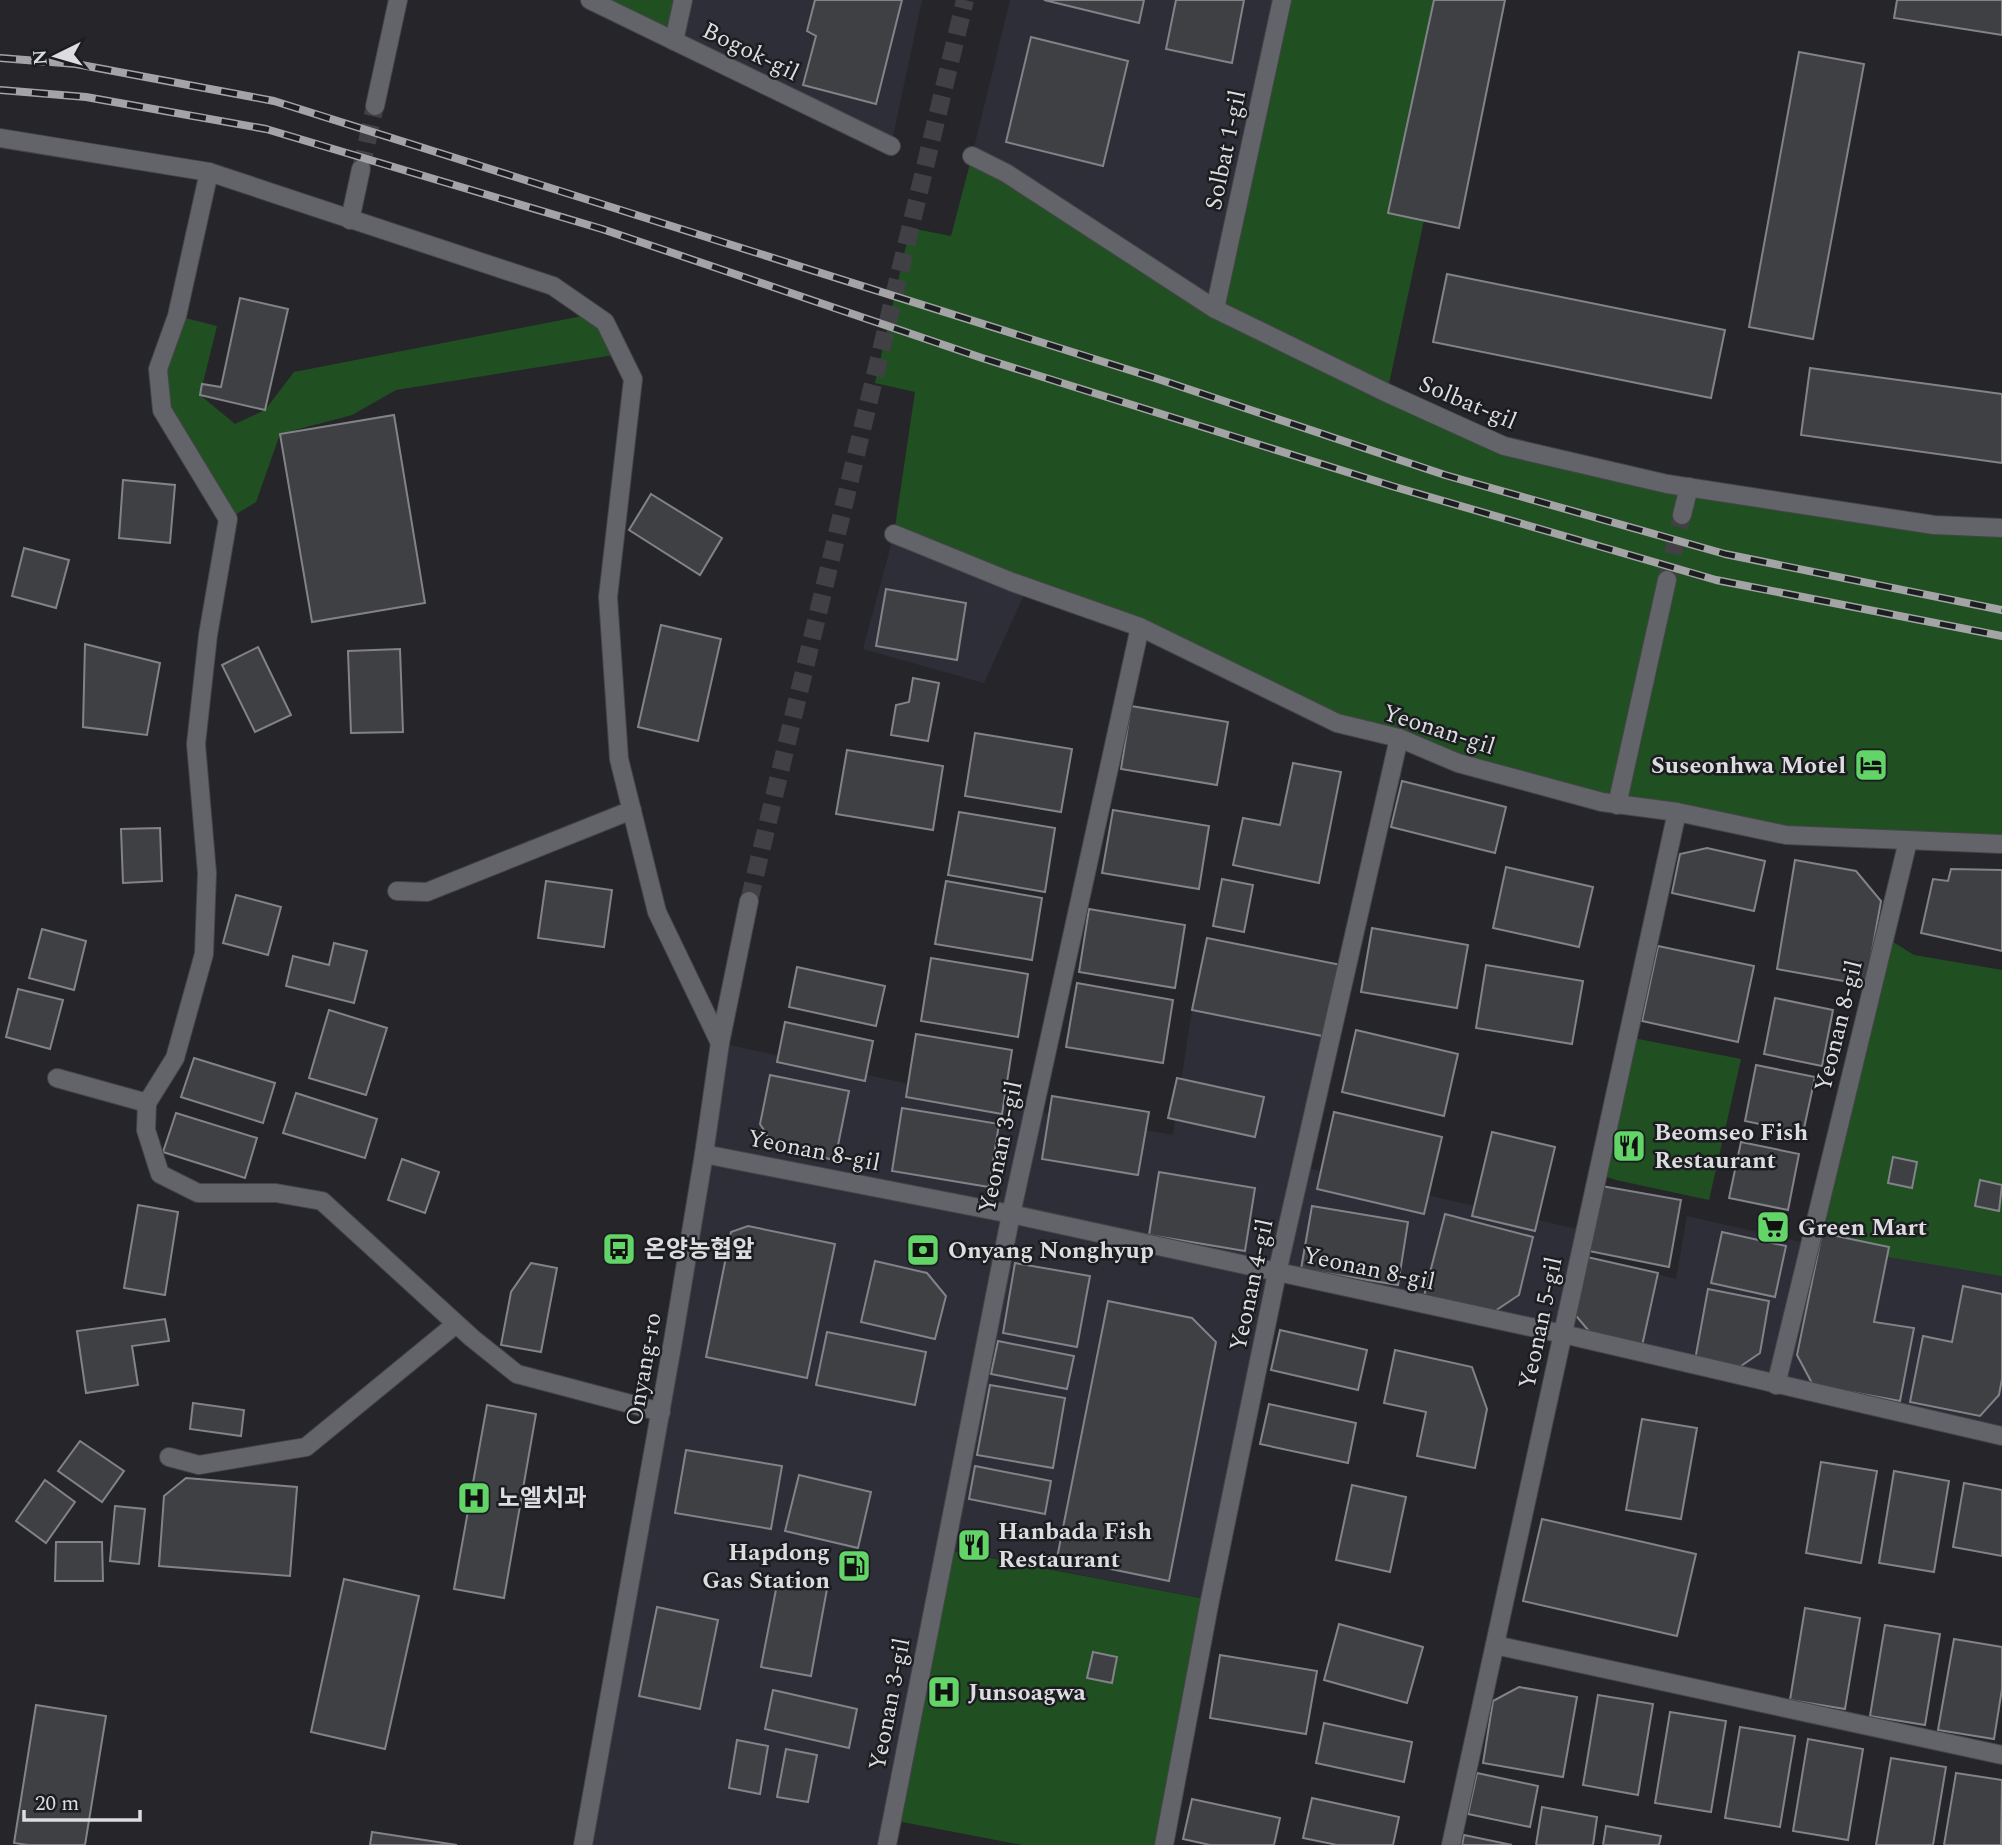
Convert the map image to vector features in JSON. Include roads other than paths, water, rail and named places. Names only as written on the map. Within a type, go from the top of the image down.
[{"type":"street","points":[[375,106],[398,0]]},
{"type":"street","name":"Bogok-gil","points":[[590,0],[891,146]]},
{"type":"street","points":[[674,41],[683,0]]},
{"type":"street","name":"Solbat 1-gil","points":[[1215,309],[1282,0]]},
{"type":"street","points":[[0,138],[209,172],[553,286],[605,322],[633,379],[608,597],[619,759],[657,912],[720,1044]]},
{"type":"street","name":"Solbat-gil","points":[[972,156],[1006,173],[1215,309],[1503,446],[1689,487],[1934,525],[2002,528]]},
{"type":"street","points":[[350,220],[361,169]]},
{"type":"street","points":[[209,172],[177,316],[158,369],[163,410],[228,519],[208,635],[196,744],[207,873],[204,954],[175,1058],[147,1103],[146,1130],[160,1174],[198,1193],[276,1193],[322,1201],[456,1324],[517,1374],[661,1412]]},
{"type":"street","points":[[1682,515],[1689,487]]},
{"type":"street","name":"Yeonan-gil","points":[[894,534],[1012,583],[1140,627],[1336,723],[1399,738],[1458,763],[1617,805],[1677,812],[1786,835],[2002,844]]},
{"type":"street","points":[[1617,805],[1667,580]]},
{"type":"street","name":"Yeonan 3-gil","points":[[887,1845],[1011,1214],[1140,627]]},
{"type":"street","name":"Yeonan 4-gil","points":[[1164,1845],[1210,1600],[1277,1273],[1399,738]]},
{"type":"street","points":[[397,891],[427,892],[632,810]]},
{"type":"street","name":"Yeonan 5-gil","points":[[1451,1845],[1677,812]]},
{"type":"street","name":"Yeonan 8-gil","points":[[1776,1385],[1908,841]]},
{"type":"street","name":"Onyang-ro","points":[[583,1845],[661,1412],[720,1044],[749,901]]},
{"type":"street","points":[[57,1078],[147,1103]]},
{"type":"street","name":"Yeonan 8-gil","points":[[704,1154],[1011,1214],[1563,1335],[2002,1436]]},
{"type":"street","points":[[169,1457],[198,1465],[306,1447],[456,1324]]},
{"type":"street","points":[[1495,1645],[2002,1755]]},
{"type":"tunnel","points":[[749,901],[965,0]]},
{"type":"tunnel","points":[[361,169],[375,106]]},
{"type":"tunnel","points":[[1667,580],[1682,515]]},
{"type":"railway","points":[[0,58],[76,64],[274,101],[1158,379],[1445,475],[1725,554],[2002,610]]},
{"type":"railway","points":[[0,90],[86,97],[266,129],[602,229],[982,358],[1395,487],[1716,580],[2002,636]]},
{"type":"place","name":"Suseonhwa Motel","points":[[1871,765]]},
{"type":"place","name":"Beomseo Fish Restaurant","points":[[1629,1146]]},
{"type":"place","name":"Green Mart","points":[[1773,1227]]},
{"type":"place","name":"온양농협앞","points":[[619,1249]]},
{"type":"place","name":"Onyang Nonghyup","points":[[923,1250]]},
{"type":"place","name":"노엘치과","points":[[474,1498]]},
{"type":"place","name":"Hanbada Fish Restaurant","points":[[974,1545]]},
{"type":"place","name":"Hapdong Gas Station","points":[[854,1566]]},
{"type":"place","name":"Junsoagwa","points":[[944,1692]]}]
